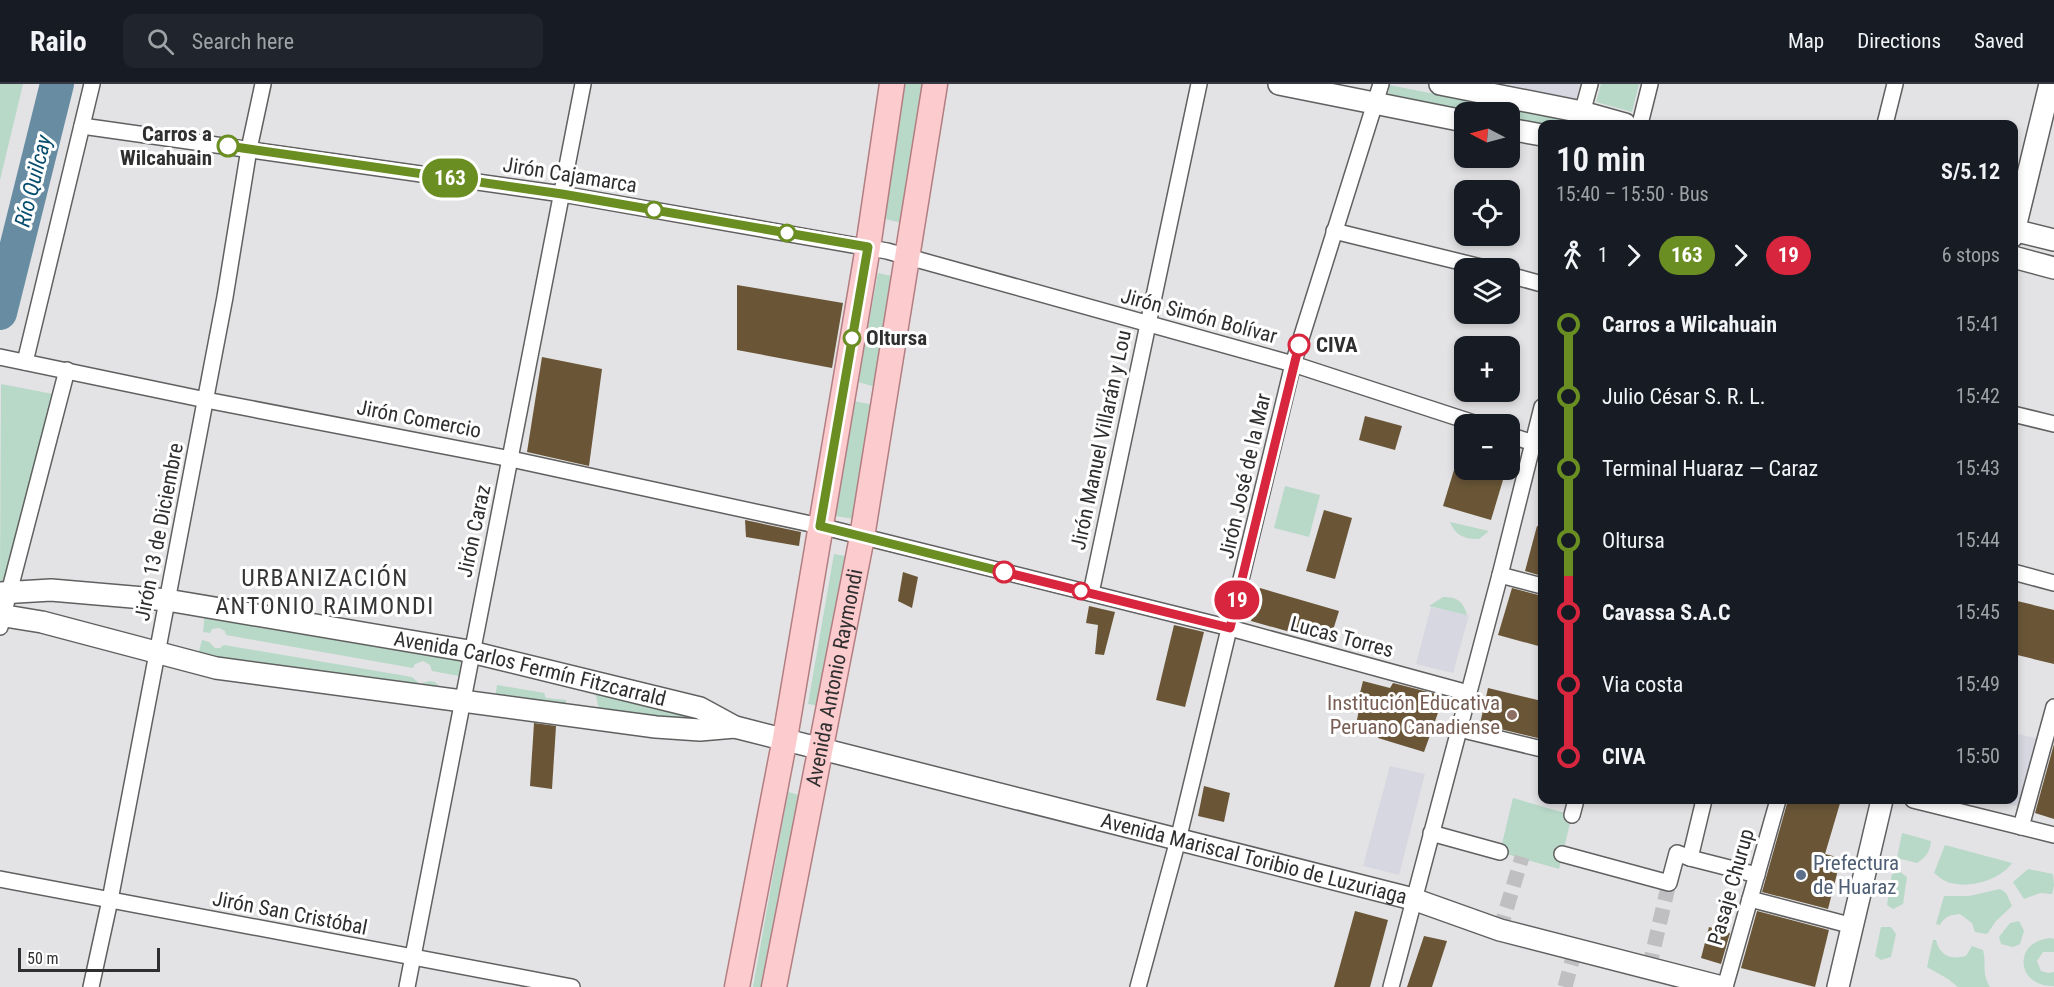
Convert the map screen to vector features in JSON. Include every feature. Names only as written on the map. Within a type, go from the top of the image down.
[{"type":"main road","name":"Avenida Antonio Raymondi","points":[[737,987],[785,738],[868,247],[892,84]]},
{"type":"main road","name":"Avenida Antonio Raymondi","points":[[774,987],[862,537],[936,84]]},
{"type":"main road","points":[[1279,84],[1454,119]]},
{"type":"main road","points":[[1440,84],[1581,118]]},
{"type":"main road","points":[[2018,212],[2050,84]]},
{"type":"main road","points":[[1520,131],[1538,134]]},
{"type":"main road","points":[[2018,233],[2054,240]]},
{"type":"main road","points":[[2018,258],[2054,268]]},
{"type":"main road","name":"Avenida Carlos Fermín Fitzcarrald","points":[[5,592],[51,590],[167,600],[471,651],[700,708],[735,727],[785,738]]},
{"type":"main road","name":"Avenida Carlos Fermín Fitzcarrald","points":[[1,619],[42,622],[216,668],[656,727],[700,730],[735,727]]},
{"type":"main road","name":"Avenida Mariscal Toribio de Luzuriaga","points":[[785,738],[1413,899],[1500,930],[1723,987]]},
{"type":"main road","points":[[1838,987],[1881,804]]},
{"type":"street","points":[[25,362],[93,84]]},
{"type":"street","name":"Jirón 13 de Diciembre","points":[[91,987],[110,900],[206,400],[249,149],[263,84]]},
{"type":"street","name":"Jirón Caraz","points":[[407,987],[583,84]]},
{"type":"street","name":"Jirón Manuel Villarán y Lou","points":[[1091,593],[1199,84]]},
{"type":"street","name":"Jirón José de la Mar","points":[[1138,987],[1178,840],[1293,364],[1381,84]]},
{"type":"street","points":[[1581,118],[1590,84]]},
{"type":"street","points":[[1641,120],[1650,84]]},
{"type":"street","points":[[1886,120],[1895,84]]},
{"type":"street","name":"Jirón Cajamarca","points":[[82,126],[562,194],[868,247],[908,256]]},
{"type":"street","points":[[1334,231],[1454,260]]},
{"type":"street","name":"Jirón Simón Bolívar","points":[[908,256],[1293,364],[1454,416]]},
{"type":"street","points":[[1520,278],[1538,283]]},
{"type":"street","name":"Jirón Comercio","points":[[5,358],[206,400],[511,459],[820,526]]},
{"type":"street","points":[[1,619],[5,592],[68,370]]},
{"type":"street","points":[[2018,415],[2054,424]]},
{"type":"street","points":[[1391,987],[1468,693],[1538,444],[1520,438]]},
{"type":"street","name":"Lucas Torres","points":[[820,526],[1230,628],[1468,693]]},
{"type":"street","points":[[2018,574],[2054,583]]},
{"type":"street","points":[[1500,575],[1538,585]]},
{"type":"street","points":[[2021,827],[2054,707]]},
{"type":"street","points":[[1459,729],[1538,748]]},
{"type":"street","points":[[1572,815],[1575,804]]},
{"type":"street","points":[[1690,858],[1703,804]]},
{"type":"street","name":"Pasaje Churup","points":[[1723,987],[1777,804]]},
{"type":"street","points":[[1929,804],[2054,835]]},
{"type":"street","points":[[1431,833],[1500,852]]},
{"type":"street","points":[[1562,854],[1669,883],[1677,853],[1757,875]]},
{"type":"street","name":"Jirón San Cristóbal","points":[[0,879],[572,987]]},
{"type":"street","points":[[1750,899],[1852,926]]},
{"type":"shaded area","points":[[1504,84],[1580,84],[1576,99]]},
{"type":"shaded area","points":[[1431,607],[1469,615],[1453,673],[1416,664]]},
{"type":"shaded area","points":[[2018,734],[2040,739],[2021,807],[2009,804],[2018,804]]},
{"type":"shaded area","points":[[1390,766],[1425,774],[1399,875],[1363,866]]},
{"type":"green space","points":[[0,84],[23,84],[0,180]]},
{"type":"green space","points":[[903,84],[928,84],[906,224],[881,218]]},
{"type":"green space","points":[[1601,84],[1639,84],[1632,112],[1596,102]]},
{"type":"green space","points":[[1389,85],[1475,102],[1454,102],[1454,111],[1388,101]]},
{"type":"green space","points":[[1520,111],[1567,120],[1538,120],[1538,124],[1520,124]]},
{"type":"green space","points":[[878,273],[901,278],[879,388],[858,382]]},
{"type":"green space","points":[[1,384],[58,395],[6,584],[0,585]]},
{"type":"green space","points":[[853,401],[880,406],[861,520],[835,516]]},
{"type":"green space","points":[[1285,486],[1320,495],[1309,537],[1274,528]]},
{"type":"green space","points":[[1450,522],[1489,531],[1479,539],[1469,539],[1461,536]]},
{"type":"green space","points":[[834,554],[855,558],[826,707],[808,704]]},
{"type":"green space","points":[[1443,597],[1459,601],[1464,606],[1467,615],[1429,606]]},
{"type":"green space","points":[[205,612],[462,650],[459,676],[432,671],[430,665],[423,661],[415,664],[413,668],[226,635],[225,631],[219,628],[212,629],[210,633],[203,632]]},
{"type":"green space","points":[[202,640],[209,642],[215,648],[224,645],[412,677],[420,684],[435,682],[451,699],[196,662]]},
{"type":"green space","points":[[593,682],[732,726],[601,719]]},
{"type":"green space","points":[[497,685],[544,693],[546,698],[566,700],[566,714],[494,704]]},
{"type":"green space","points":[[788,792],[807,797],[767,987],[753,987]]},
{"type":"green space","points":[[1513,798],[1572,815],[1559,869],[1500,852]]},
{"type":"green space","points":[[1902,833],[1931,841],[1927,854],[1917,863],[1897,858]]},
{"type":"green space","points":[[1945,845],[2012,863],[2000,874],[1984,881],[1967,884],[1949,882],[1934,873]]},
{"type":"green space","points":[[2028,869],[2053,874],[2052,894],[2040,893],[2024,899],[2013,882]]},
{"type":"green space","points":[[1900,872],[1907,877],[1903,904],[1893,909],[1887,905],[1892,874]]},
{"type":"green space","points":[[2000,889],[2006,893],[2012,906],[1996,921],[1987,934],[1975,932],[1972,923],[1960,914],[1948,916],[1940,925],[1936,924],[1944,896],[1969,896]]},
{"type":"green space","points":[[2019,921],[2024,931],[2020,944],[2013,947],[2001,944],[1999,937],[2010,923]]},
{"type":"green space","points":[[1881,927],[1891,927],[1896,934],[1891,957],[1881,960],[1875,956]]},
{"type":"green space","points":[[2054,939],[2054,952],[2043,952],[2037,961],[2041,971],[2054,972],[2054,986],[2041,984],[2032,979],[2026,972],[2024,964],[2025,955],[2030,947],[2038,941]]},
{"type":"green space","points":[[1933,940],[1936,940],[1943,953],[1951,957],[1966,956],[1972,946],[1983,950],[1985,973],[1990,987],[1958,987],[1927,967]]},
{"type":"building","name":"Oltursa","points":[[737,285],[843,303],[832,368],[737,350]]},
{"type":"building","points":[[542,357],[602,369],[589,466],[527,452]]},
{"type":"building","points":[[1365,416],[1402,426],[1395,450],[1359,440]]},
{"type":"building","points":[[1454,470],[1454,480],[1503,480],[1491,520],[1443,506]]},
{"type":"building","points":[[1324,510],[1352,518],[1335,579],[1306,571]]},
{"type":"building","points":[[745,520],[801,532],[799,546],[746,537]]},
{"type":"building","points":[[1537,526],[1538,526],[1538,575],[1525,571]]},
{"type":"building","points":[[903,572],[918,577],[912,608],[898,601]]},
{"type":"building","points":[[1260,588],[1339,611],[1329,643],[1251,621]]},
{"type":"building","points":[[1512,588],[1538,595],[1538,646],[1498,635]]},
{"type":"building","points":[[2018,601],[2054,610],[2054,664],[2018,655]]},
{"type":"building","points":[[1089,606],[1115,612],[1104,655],[1095,654],[1098,625],[1086,623]]},
{"type":"building","points":[[1174,625],[1204,632],[1185,707],[1156,700]]},
{"type":"building","points":[[1363,681],[1390,688],[1393,683],[1444,696],[1424,752],[1378,738],[1383,725],[1357,720],[1359,709],[1356,709]]},
{"type":"building","name":"Institución Educativa Peruano Canadiense","points":[[1488,688],[1538,700],[1538,738],[1480,724]]},
{"type":"building","points":[[534,723],[556,726],[552,789],[530,786]]},
{"type":"building","points":[[2054,744],[2054,819],[2035,813]]},
{"type":"building","points":[[1204,786],[1230,793],[1224,822],[1198,816]]},
{"type":"building","points":[[1787,804],[1840,804],[1825,854],[1841,858],[1828,909],[1762,892]]},
{"type":"building","points":[[1355,911],[1388,920],[1370,987],[1334,987]]},
{"type":"building","points":[[1757,911],[1829,930],[1815,987],[1741,968]]},
{"type":"building","points":[[1709,927],[1730,933],[1721,964],[1701,958]]},
{"type":"building","points":[[1424,936],[1447,941],[1432,987],[1407,987]]},
{"type":"waterway","name":"Río Quilcay","points":[[0,313],[57,84]]},
{"type":"tunnel","points":[[1500,930],[1522,857]]},
{"type":"tunnel","points":[[1649,968],[1669,883]]},
{"type":"tunnel","points":[[1565,987],[1575,950]]},
{"type":"bus line","name":"163","points":[[228,146],[562,194],[868,247],[820,526],[1004,572]]},
{"type":"bus line","name":"19","points":[[1004,572],[1230,628],[1299,345]]},
{"type":"place","name":"Carros a Wilcahuain","points":[[228,146]]},
{"type":"place","name":"Oltursa","points":[[852,338]]},
{"type":"place","name":"CIVA","points":[[1299,345]]},
{"type":"place","name":"Institución Educativa Peruano Canadiense","points":[[1512,715]]},
{"type":"place","name":"Prefectura de Huaraz","points":[[1801,875]]},
{"type":"district","name":"URBANIZACIÓN ANTONIO RAIMONDI","points":[[325,592]]}]
